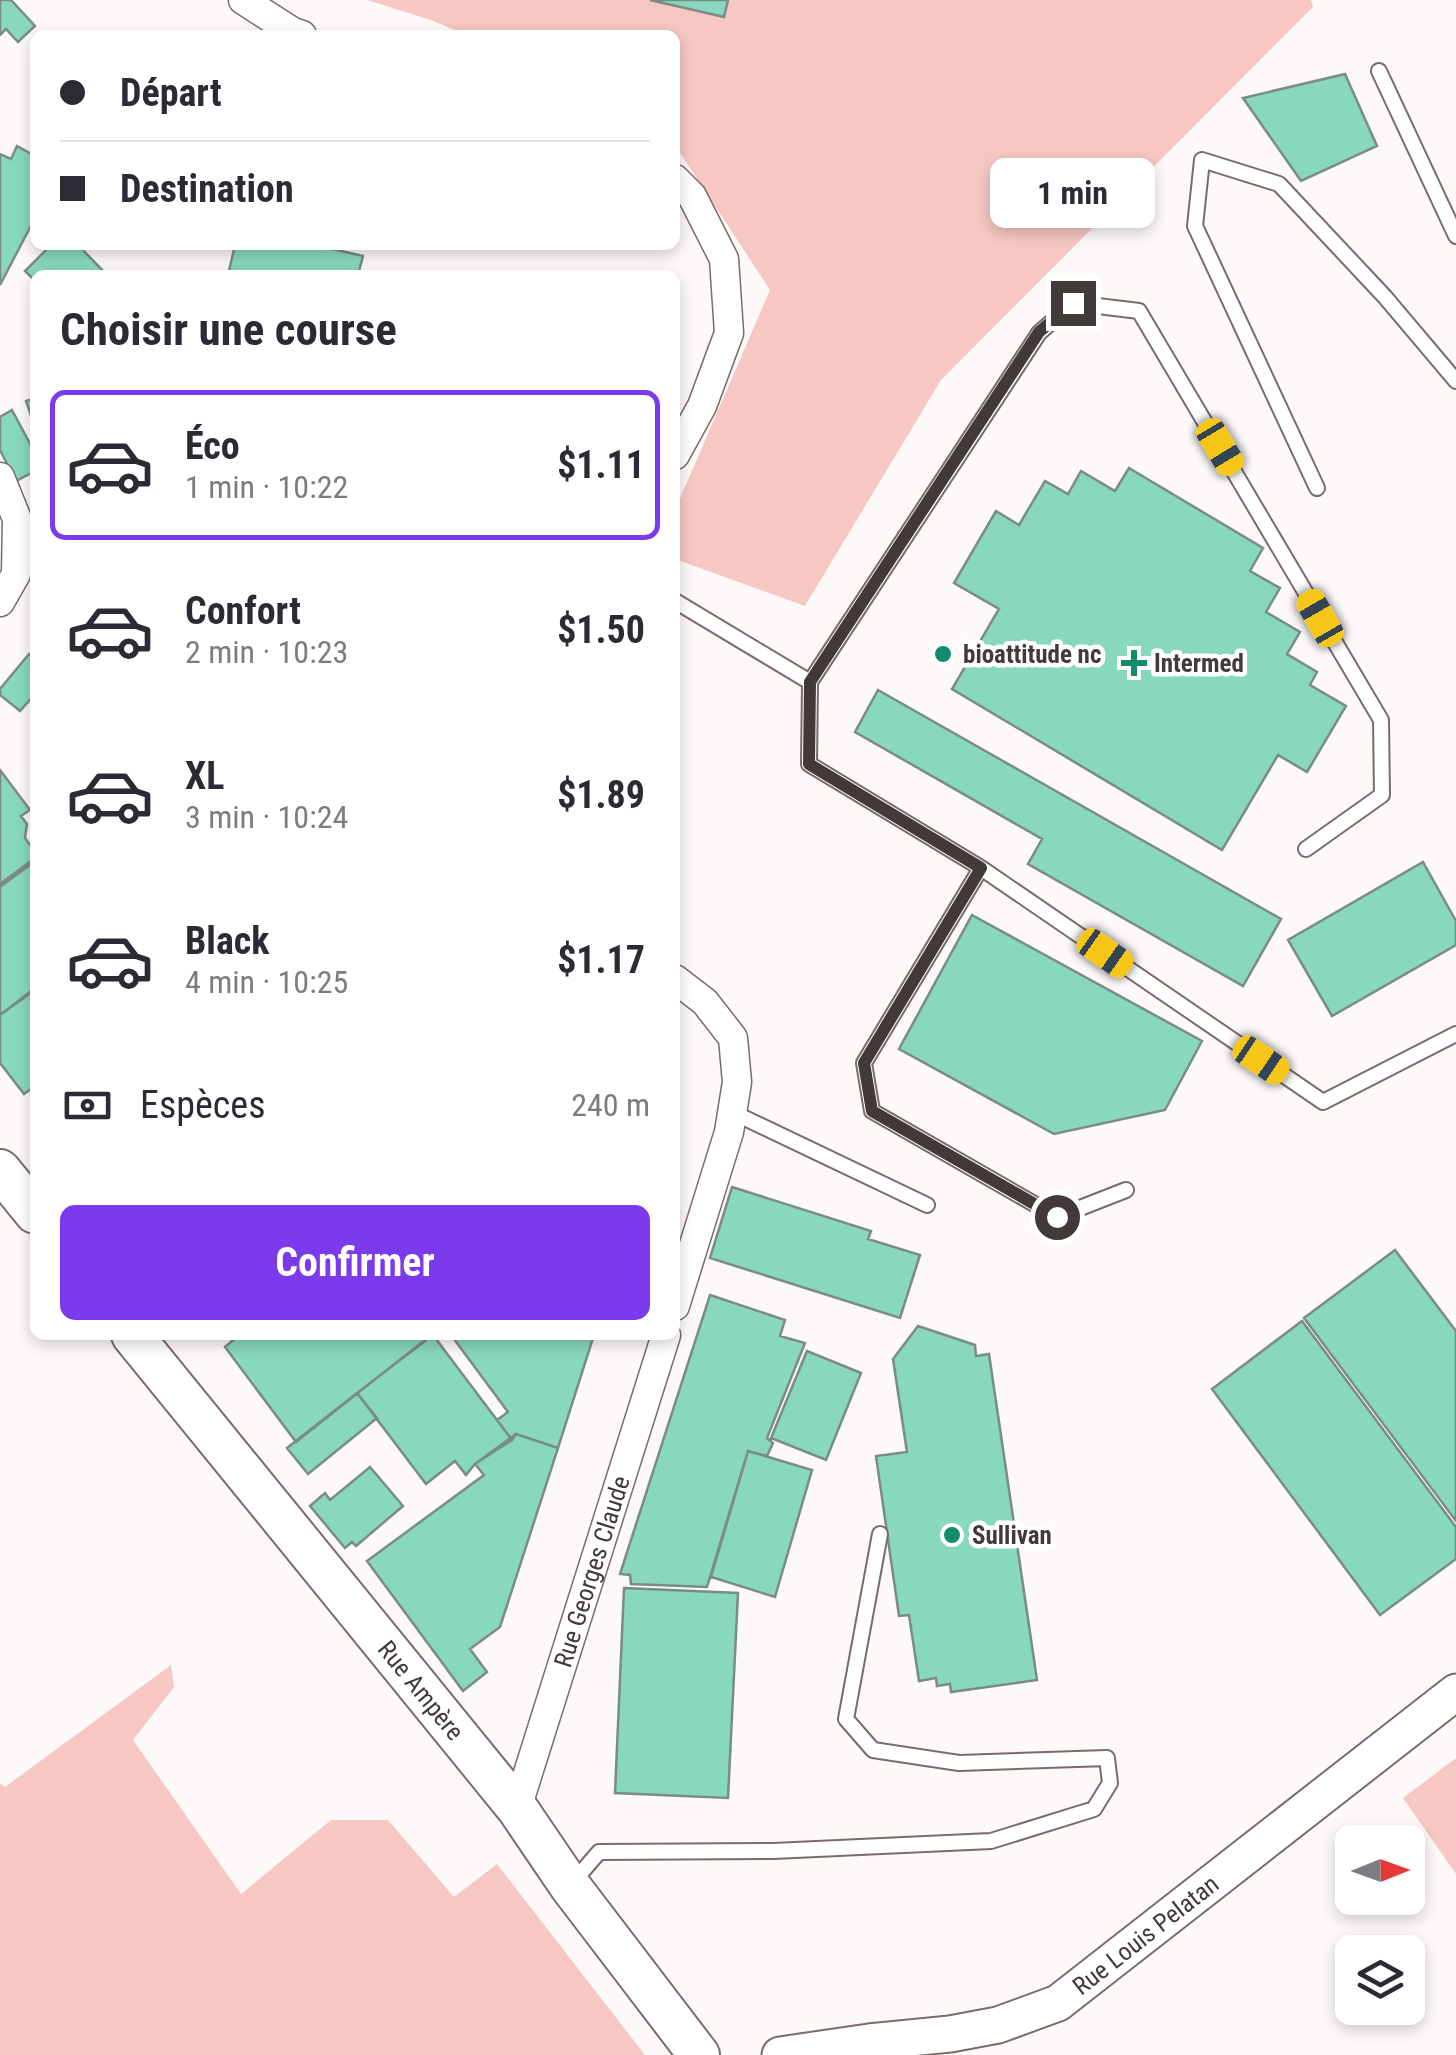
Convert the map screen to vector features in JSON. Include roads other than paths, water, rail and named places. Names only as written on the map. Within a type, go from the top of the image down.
[{"type":"main road","points":[[0,1170],[30,1208]]},
{"type":"main road","name":"Rue Ampère","points":[[136,1340],[517,1808],[570,1886],[699,2055]]},
{"type":"street","points":[[243,0],[290,30]]},
{"type":"street","points":[[680,184],[692,196],[724,259],[729,333],[702,406],[680,446]]},
{"type":"street","points":[[0,477],[16,519],[16,574],[0,602]]},
{"type":"street","points":[[680,983],[705,1002],[733,1038],[737,1082],[729,1132],[680,1290]]},
{"type":"street","name":"Rue Georges Claude","points":[[517,1808],[664,1340]]},
{"type":"street","name":"Rue Louis Pelatan","points":[[780,2055],[878,2048],[998,2026],[1058,2003],[1456,1692]]},
{"type":"lane","points":[[1379,71],[1456,236]]},
{"type":"lane","points":[[1317,488],[1196,226],[1202,160],[1279,184],[1456,381]]},
{"type":"lane","points":[[1306,850],[1382,795],[1380,720],[1140,311],[1073,303],[1039,332],[810,682],[809,764],[981,868],[1323,1102],[1456,1034]]},
{"type":"lane","points":[[680,604],[810,682]]},
{"type":"lane","points":[[981,868],[864,1063],[872,1111],[1057,1217],[1126,1190]]},
{"type":"lane","points":[[732,1112],[928,1205]]},
{"type":"lane","points":[[570,1886],[599,1852],[773,1851],[992,1841],[1094,1809],[1110,1784],[1107,1758],[959,1763],[873,1750],[846,1718],[880,1534]]},
{"type":"place","name":"bioattitude nc","points":[[943,654]]},
{"type":"place","name":"Intermed","points":[[1134,663]]},
{"type":"place","name":"Sullivan","points":[[952,1535]]}]
